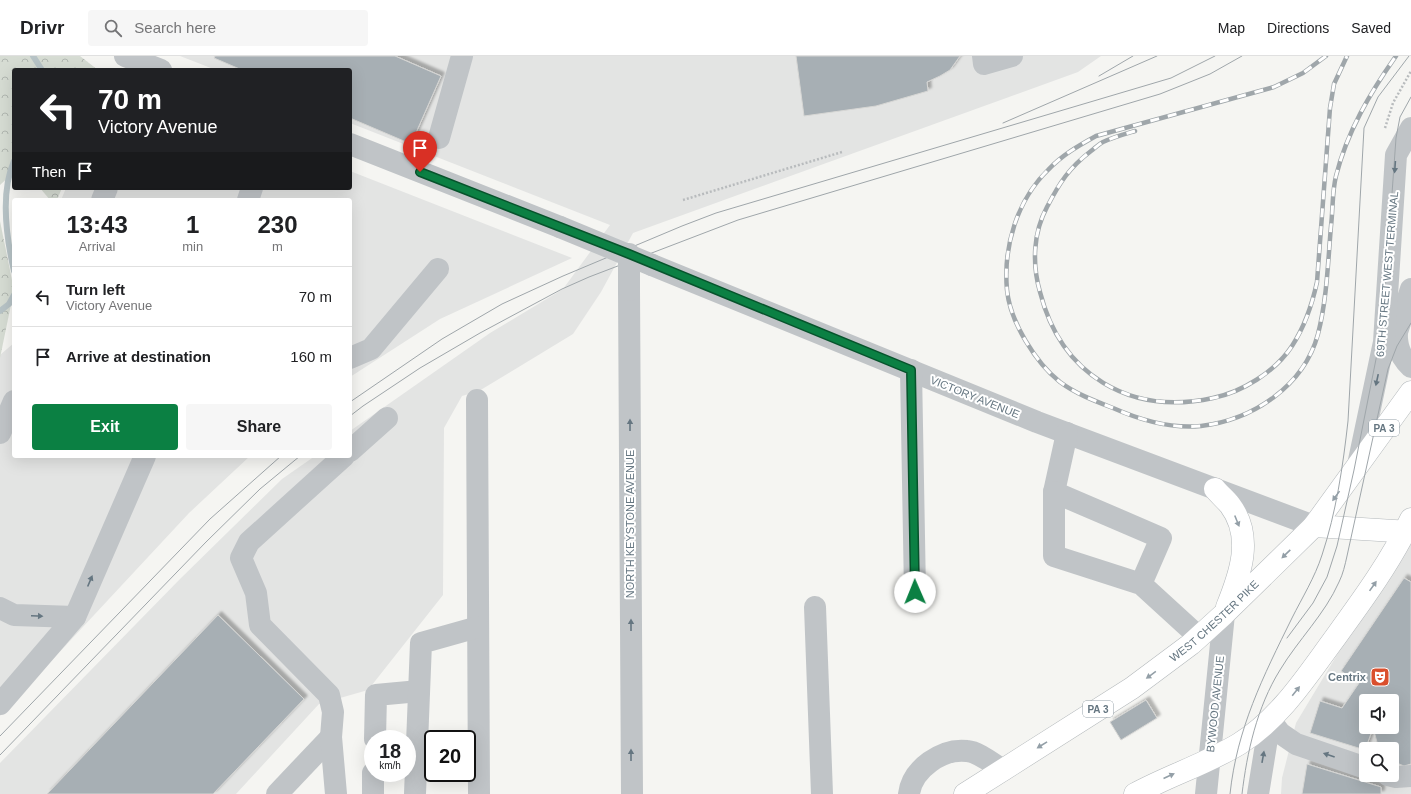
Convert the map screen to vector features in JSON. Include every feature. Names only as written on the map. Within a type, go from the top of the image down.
[{"type":"main road","name":"WEST CHESTER PIKE","points":[[965,794],[1132,688],[1199,637],[1314,526],[1411,392]]},
{"type":"main road","points":[[1215,489],[1231,506],[1238,521],[1243,538],[1243,560],[1237,582],[1224,614]]},
{"type":"main road","points":[[1314,526],[1409,527]]},
{"type":"main road","points":[[1135,794],[1158,781],[1238,744],[1270,720],[1303,682],[1376,582],[1409,527]]},
{"type":"street","points":[[125,56],[154,68]]},
{"type":"street","points":[[439,138],[462,56]]},
{"type":"street","points":[[983,56],[984,64],[1012,56]]},
{"type":"street","name":"69TH STREET WEST TERMINAL","points":[[1410,130],[1411,156],[1396,336],[1400,354],[1411,367]]},
{"type":"street","name":"69TH STREET WEST TERMINAL","points":[[1358,465],[1384,342],[1396,155],[1410,130]]},
{"type":"street","name":"VICTORY AVENUE","points":[[352,145],[629,254],[652,265],[1068,433],[1314,526]]},
{"type":"street","name":"NORTH KEYSTONE AVENUE","points":[[629,254],[632,794]]},
{"type":"street","points":[[352,357],[371,349],[438,269]]},
{"type":"street","name":"69TH STREET WEST TERMINAL","points":[[1396,336],[1411,289]]},
{"type":"street","name":"69TH STREET WEST TERMINAL","points":[[1396,336],[1411,316]]},
{"type":"street","points":[[911,370],[915,592]]},
{"type":"street","points":[[477,400],[479,794]]},
{"type":"street","points":[[0,433],[12,406]]},
{"type":"street","points":[[352,449],[387,418]]},
{"type":"street","points":[[1068,433],[1054,492],[1054,556],[1141,584],[1199,637]]},
{"type":"street","points":[[0,704],[75,617],[144,458]]},
{"type":"street","points":[[336,794],[332,737],[333,712],[329,695],[260,625],[256,593],[242,558],[249,542],[342,458]]},
{"type":"street","points":[[1054,492],[1161,538],[1141,584]]},
{"type":"street","points":[[815,607],[822,794]]},
{"type":"street","points":[[0,608],[14,615],[75,617]]},
{"type":"street","name":"BYWOOD AVENUE","points":[[1206,794],[1224,614]]},
{"type":"street","points":[[415,794],[421,643],[478,627]]},
{"type":"street","points":[[375,730],[376,695],[419,692]]},
{"type":"street","points":[[1270,720],[1280,733],[1296,744],[1359,766]]},
{"type":"street","points":[[1258,794],[1270,720]]},
{"type":"street","points":[[277,794],[332,737]]},
{"type":"street","points":[[909,794],[910,788],[921,769],[938,756],[952,752],[968,751],[1003,770]]},
{"type":"street","points":[[1399,777],[1411,776]]},
{"type":"street","points":[[373,782],[373,794]]},
{"type":"path","points":[[1384,129],[1393,103],[1411,71]]},
{"type":"path","points":[[682,200],[842,152]]},
{"type":"shaded area","points":[[180,56],[1101,56],[1078,72],[633,233],[601,292],[573,334],[479,391],[462,396],[444,428],[443,595],[368,690],[319,704],[236,794],[0,794],[0,763],[180,579],[282,479],[312,458],[352,458],[352,430],[490,333],[563,289],[610,225],[352,124],[352,68],[211,68]]},
{"type":"shaded area","points":[[352,172],[572,258],[440,319],[352,376],[352,198],[62,198],[65,190],[352,190]]},
{"type":"shaded area","points":[[12,345],[12,458],[248,458],[189,513],[0,716],[0,355]]},
{"type":"shaded area","points":[[1411,532],[1411,794],[1281,794],[1282,778],[1296,723]]},
{"type":"green space","points":[[0,56],[80,56],[95,68],[12,68],[12,174],[0,185]]},
{"type":"green space","points":[[42,190],[61,190],[58,198],[48,198]]},
{"type":"green space","points":[[0,221],[12,280],[12,300],[0,358]]},
{"type":"building","points":[[215,56],[395,56],[441,76],[411,144],[352,119],[352,68],[237,68],[214,58]]},
{"type":"building","points":[[796,56],[960,56],[950,70],[927,82],[928,91],[876,106],[804,116]]},
{"type":"building","name":"Centrix","points":[[1404,578],[1411,582],[1411,764],[1404,766],[1399,764],[1399,742],[1377,742],[1375,734],[1399,734],[1399,694],[1359,694],[1359,734],[1371,734],[1368,742],[1359,742],[1359,748],[1310,733],[1320,701],[1342,708],[1359,683],[1341,671]]},
{"type":"building","points":[[218,615],[304,699],[213,794],[47,794]]},
{"type":"building","points":[[1146,700],[1157,718],[1121,740],[1110,722]]},
{"type":"building","points":[[1307,764],[1359,780],[1359,782],[1365,782],[1381,787],[1381,794],[1302,794]]},
{"type":"waterway","points":[[33,56],[41,68]]},
{"type":"waterway","points":[[12,167],[7,187],[6,201],[7,229],[12,260]]},
{"type":"waterway","points":[[0,311],[9,304],[12,299]]},
{"type":"tram line","points":[[1099,76],[1133,56]]},
{"type":"tram line","points":[[1003,123],[1157,56]]},
{"type":"tram line","points":[[352,401],[442,339],[502,304],[563,276],[682,226],[716,213],[1171,78],[1215,56]]},
{"type":"tram line","points":[[352,414],[420,368],[480,333],[562,289],[589,277],[738,220],[1160,94],[1210,74],[1242,56]]},
{"type":"tram line","points":[[1230,794],[1233,770],[1245,725],[1253,703],[1271,661],[1316,571],[1331,523],[1341,472],[1348,421],[1364,128],[1378,97],[1409,56]]},
{"type":"tram line","points":[[1287,638],[1313,603],[1327,577],[1337,546],[1380,339],[1396,138],[1400,117],[1411,97]]},
{"type":"tram line","points":[[1242,794],[1250,746],[1265,699],[1280,670],[1319,616],[1342,576],[1388,369],[1397,346],[1411,323]]},
{"type":"tram line","points":[[0,736],[210,519],[279,458]]},
{"type":"tram line","points":[[0,755],[206,542],[260,489],[298,458]]},
{"type":"railway","points":[[1326,56],[1303,73],[1274,87],[1096,136],[1065,155],[1037,182],[1028,195],[1014,225],[1007,257],[1007,290],[1013,315],[1026,341],[1042,364],[1060,382],[1086,397],[1145,420],[1167,425],[1190,427],[1220,422],[1239,416],[1257,408],[1274,397],[1289,384],[1311,353],[1318,334],[1325,294],[1334,188],[1336,176],[1346,144],[1360,113],[1396,56]]},
{"type":"railway","points":[[1135,131],[1098,145],[1077,163],[1056,190],[1042,217],[1035,249],[1037,281],[1040,292],[1050,321],[1064,346],[1082,367],[1103,383],[1127,394],[1154,401],[1183,402],[1224,395],[1257,380],[1277,364],[1292,346],[1308,315],[1317,282],[1330,108],[1334,84],[1347,56]]},
{"type":"place","name":"Centrix","points":[[1380,677]]},
{"type":"route","points":[[420,172],[629,254],[911,370],[915,592]]}]
